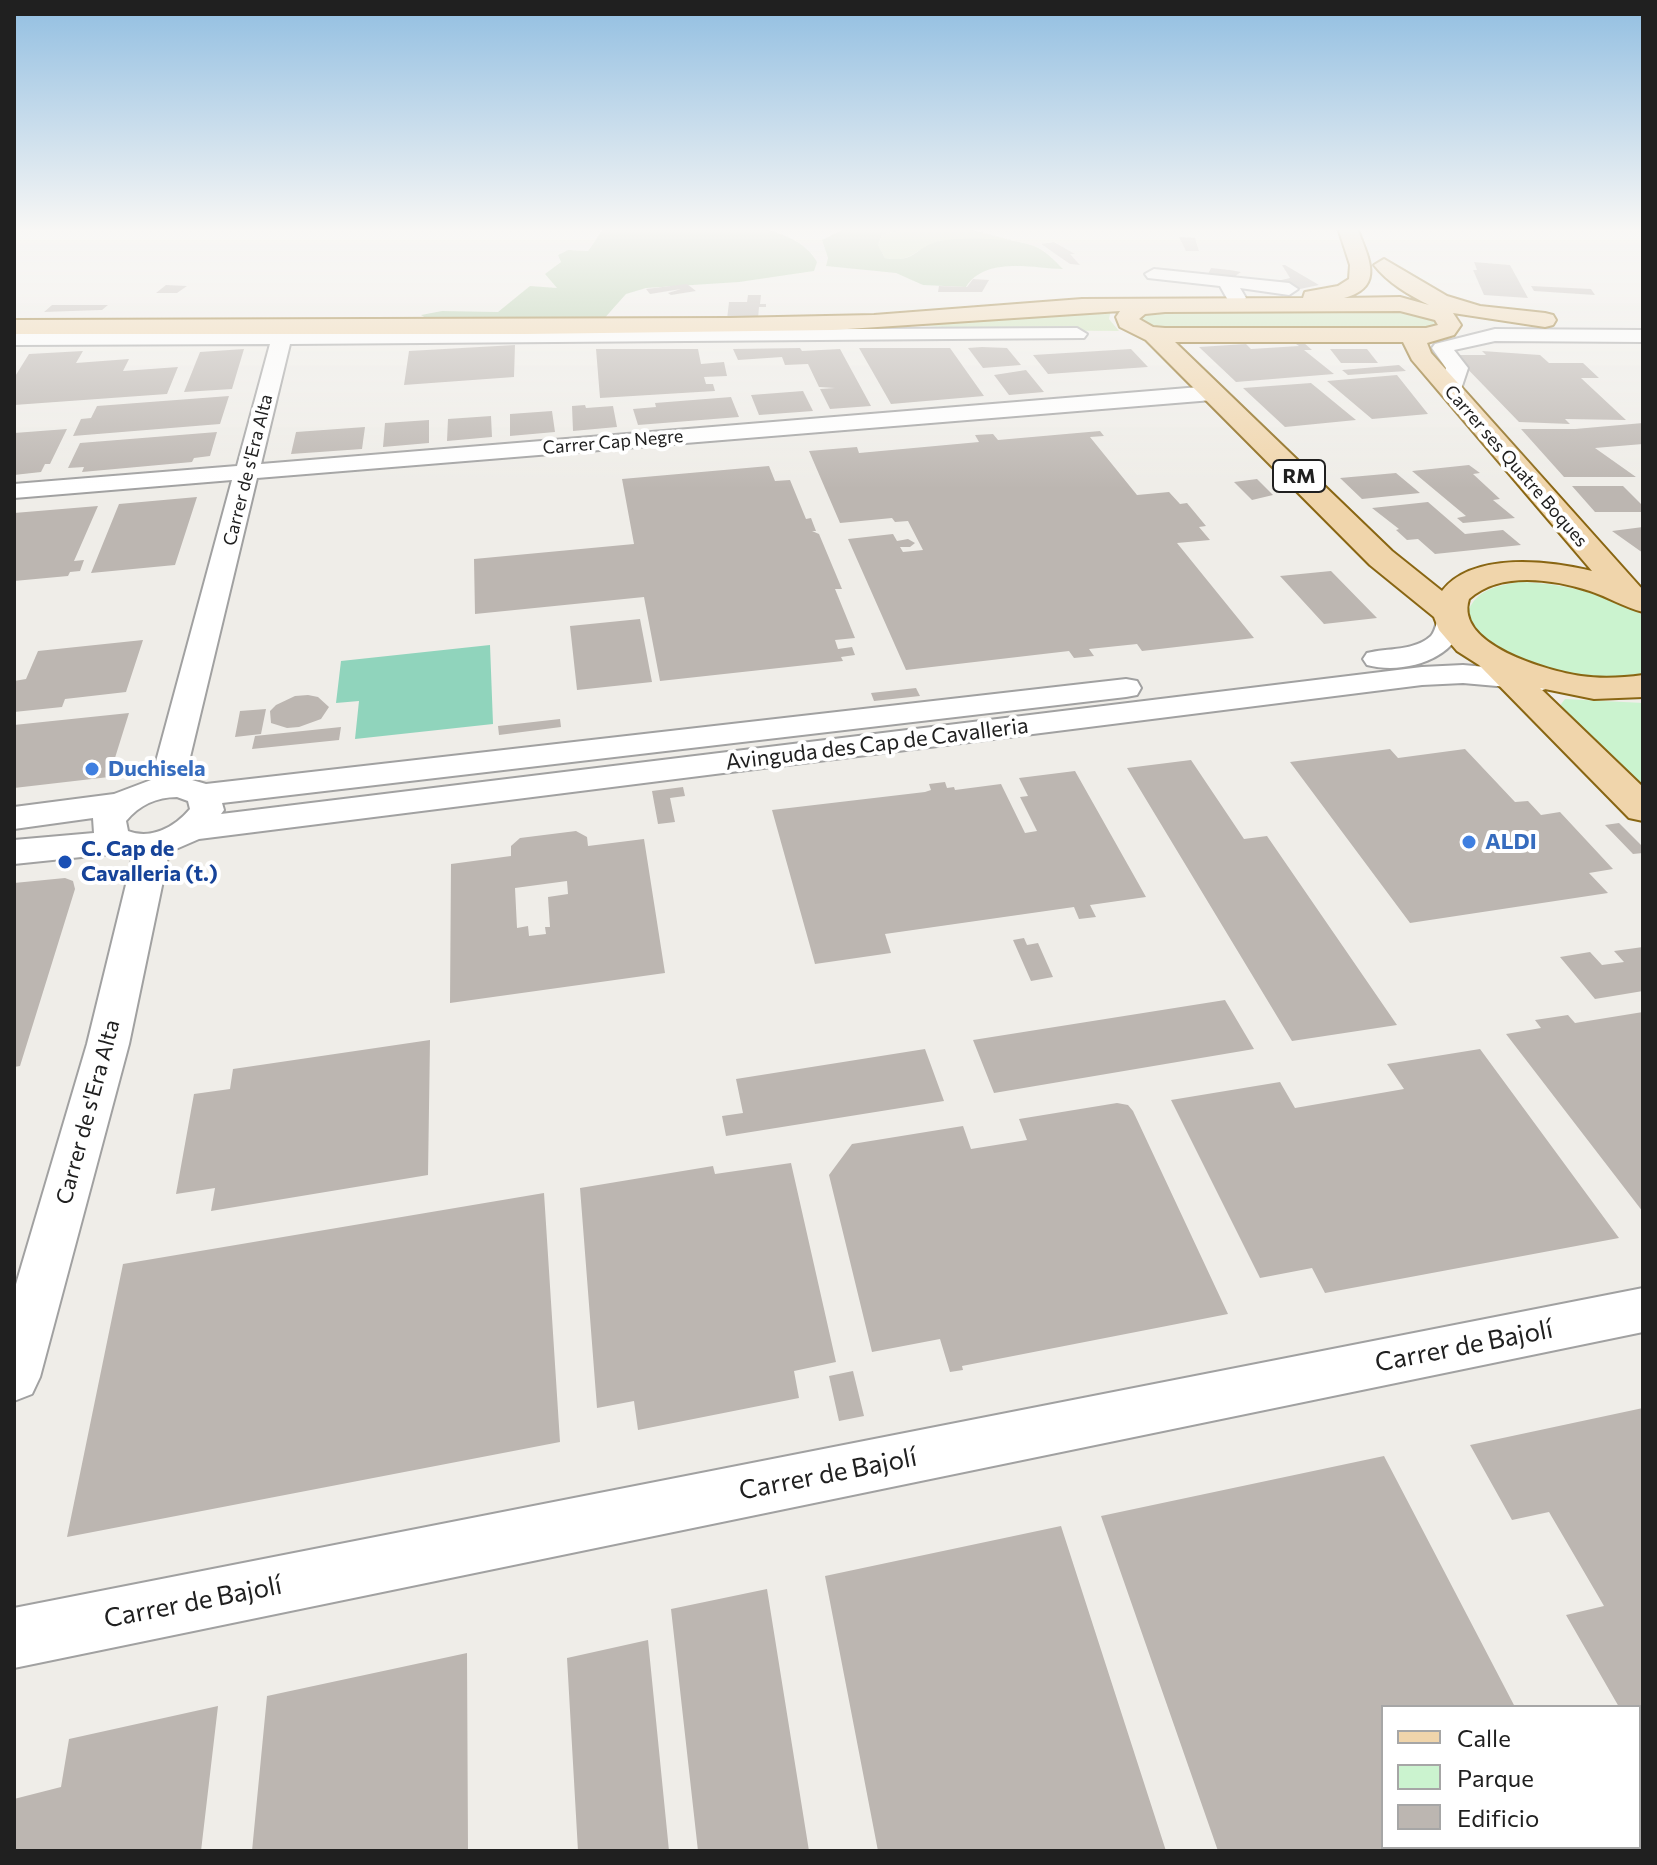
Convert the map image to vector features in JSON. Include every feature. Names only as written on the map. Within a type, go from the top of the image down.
[{"type":"main road","points":[[14,327],[731,325],[851,323],[947,315]]},
{"type":"main road","name":"RM","points":[[1130,315],[1128,322],[1153,335],[1381,558],[1450,615],[1464,638],[1498,667],[1643,809]]},
{"type":"main road","name":"RM","points":[[1419,315],[1431,322]]},
{"type":"main road","points":[[1425,315],[1431,322]]},
{"type":"main road","points":[[1507,315],[1545,320]]},
{"type":"main road","points":[[731,325],[1153,335],[1431,322]]},
{"type":"main road","name":"Carrer ses Quatre Boques","points":[[1431,322],[1416,338],[1416,349],[1636,599]]},
{"type":"main road","points":[[1450,615],[1452,598],[1463,586],[1503,573],[1560,575],[1596,583],[1636,599]]},
{"type":"main road","name":"RM","points":[[1498,667],[1563,684],[1608,689],[1643,686]]},
{"type":"street","points":[[1431,322],[1545,320],[1643,323]]},
{"type":"street","points":[[1431,322],[1489,327],[1643,323]]},
{"type":"street","points":[[14,339],[1077,334]]},
{"type":"street","points":[[1451,390],[1457,368],[1442,348],[1456,342],[1495,335],[1643,336]]},
{"type":"street","points":[[1606,336],[1643,359]]},
{"type":"street","name":"Carrer de s'Era Alta","points":[[166,787],[281,339]]},
{"type":"street","name":"Carrer Cap Negre","points":[[14,491],[1212,393]]},
{"type":"street","name":"Avinguda des Cap de Cavalleria","points":[[166,787],[181,787],[203,795],[1413,655],[1444,640],[1450,615]]},
{"type":"street","name":"Avinguda des Cap de Cavalleria","points":[[14,852],[154,839],[1422,676],[1463,674],[1498,667]]},
{"type":"street","points":[[166,787],[135,796],[122,804],[113,812],[108,829],[154,839],[202,820],[207,810],[203,795]]},
{"type":"street","points":[[14,818],[122,804]]},
{"type":"street","name":"Carrer de s'Era Alta","points":[[14,1377],[108,1044],[154,839]]},
{"type":"street","name":"Carrer de Bajolí","points":[[14,1638],[1643,1310]]},
{"type":"green space","points":[[421,315],[607,315],[602,321],[429,320]]},
{"type":"green space","points":[[1035,315],[1110,315],[1109,319],[1119,331],[985,330],[900,324]]},
{"type":"green space","points":[[1427,315],[1437,324],[1429,329],[1153,328],[1140,317]]},
{"type":"green space","points":[[1517,582],[1580,590],[1639,613],[1643,616],[1643,673],[1596,677],[1569,674],[1542,669],[1495,648],[1478,631],[1468,611],[1482,593]]},
{"type":"green space","points":[[490,645],[493,724],[355,739],[359,701],[336,703],[341,661]]},
{"type":"green space","points":[[1565,699],[1643,703],[1643,792],[1559,707]]},
{"type":"building","points":[[727,315],[758,315],[758,319],[727,319]]},
{"type":"building","points":[[1293,342],[1303,342],[1312,350],[1304,350],[1334,374],[1236,382],[1199,347],[1246,344],[1251,349],[1299,346]]},
{"type":"building","points":[[515,345],[514,377],[404,385],[409,351]]},
{"type":"building","points":[[800,348],[802,351],[840,349],[871,406],[830,409],[820,389],[835,388],[819,387],[808,364],[785,365],[782,357],[738,360],[733,349]]},
{"type":"building","points":[[859,348],[950,348],[984,396],[891,404]]},
{"type":"building","points":[[968,348],[1007,348],[1021,365],[983,368]]},
{"type":"building","points":[[244,349],[232,389],[184,392],[200,352]]},
{"type":"building","points":[[596,349],[698,349],[701,364],[724,362],[727,376],[704,377],[706,384],[713,384],[715,391],[600,398]]},
{"type":"building","points":[[1131,349],[1148,367],[1048,374],[1033,355]]},
{"type":"building","points":[[1330,349],[1367,349],[1378,363],[1341,363]]},
{"type":"building","points":[[83,351],[76,363],[129,359],[123,371],[178,367],[167,394],[14,405],[14,378],[29,354]]},
{"type":"building","points":[[1482,351],[1540,355],[1549,363],[1583,363],[1599,378],[1581,378],[1626,420],[1565,419],[1570,424],[1519,422],[1454,355],[1486,355]]},
{"type":"building","points":[[1399,365],[1406,371],[1348,375],[1342,370]]},
{"type":"building","points":[[1026,370],[1044,392],[1009,395],[994,375]]},
{"type":"building","points":[[1397,375],[1428,414],[1372,419],[1327,381]]},
{"type":"building","points":[[1311,383],[1356,420],[1285,427],[1243,388]]},
{"type":"building","points":[[803,391],[813,411],[759,415],[751,395]]},
{"type":"building","points":[[229,396],[220,424],[73,436],[81,419],[91,418],[97,406]]},
{"type":"building","points":[[731,397],[739,417],[638,425],[633,409],[656,407],[655,403]]},
{"type":"building","points":[[585,405],[586,408],[613,406],[617,427],[573,431],[572,406]]},
{"type":"building","points":[[552,411],[555,432],[510,436],[510,414]]},
{"type":"building","points":[[491,416],[492,437],[447,441],[448,419]]},
{"type":"building","points":[[429,420],[429,443],[383,447],[385,423]]},
{"type":"building","points":[[1643,423],[1643,444],[1595,448],[1636,477],[1564,477],[1521,429],[1575,429]]},
{"type":"building","points":[[365,427],[362,449],[291,454],[296,432]]},
{"type":"building","points":[[67,429],[50,464],[45,464],[41,472],[14,475],[14,433]]},
{"type":"building","points":[[1100,431],[1104,436],[1090,437],[1137,495],[1169,492],[1180,504],[1187,503],[1206,526],[1199,527],[1210,540],[1177,543],[1254,638],[1142,651],[1137,644],[1089,649],[1094,656],[1074,658],[1069,651],[906,670],[848,539],[893,534],[897,541],[908,539],[915,543],[910,547],[900,547],[903,552],[923,550],[908,521],[895,522],[892,518],[840,523],[809,451],[857,447],[859,453],[979,442],[975,435],[993,434],[998,440]]},
{"type":"building","points":[[217,432],[210,456],[194,458],[192,462],[82,472],[84,467],[68,468],[80,443]]},
{"type":"building","points":[[1469,465],[1480,473],[1473,474],[1500,499],[1493,500],[1515,518],[1463,523],[1457,518],[1466,516],[1412,471]]},
{"type":"building","points":[[769,466],[775,481],[790,480],[806,519],[811,518],[816,531],[812,531],[819,534],[842,589],[835,589],[855,638],[835,640],[838,649],[852,647],[855,655],[841,657],[843,661],[660,681],[644,597],[475,614],[474,559],[634,544],[622,479]]},
{"type":"building","points":[[1396,473],[1420,493],[1362,499],[1340,478]]},
{"type":"building","points":[[1257,479],[1273,495],[1252,500],[1234,482]]},
{"type":"building","points":[[1572,486],[1623,486],[1643,506],[1643,512],[1595,512]]},
{"type":"building","points":[[197,497],[175,565],[91,573],[119,504]]},
{"type":"building","points":[[1428,502],[1465,534],[1503,530],[1521,545],[1435,554],[1418,539],[1407,540],[1396,530],[1399,529],[1372,508]]},
{"type":"building","points":[[98,506],[74,561],[84,560],[80,571],[70,572],[68,576],[14,581],[14,513]]},
{"type":"building","points":[[1643,527],[1643,553],[1612,531]]},
{"type":"building","points":[[1331,571],[1377,618],[1324,624],[1280,576]]},
{"type":"building","points":[[640,619],[652,682],[577,690],[570,626]]},
{"type":"building","points":[[143,640],[126,692],[65,699],[62,707],[14,712],[14,681],[26,679],[38,651]]},
{"type":"building","points":[[916,688],[920,696],[874,701],[871,693]]},
{"type":"building","points":[[295,696],[318,697],[329,707],[321,719],[287,728],[271,723],[270,711],[276,705]]},
{"type":"building","points":[[266,709],[261,734],[235,737],[240,711]]},
{"type":"building","points":[[129,713],[109,777],[14,788],[14,725]]},
{"type":"building","points":[[560,719],[561,727],[499,735],[498,726]]},
{"type":"building","points":[[341,727],[339,740],[252,749],[255,736]]},
{"type":"building","name":"ALDI","points":[[1390,749],[1398,758],[1465,749],[1515,802],[1528,801],[1541,815],[1560,812],[1613,869],[1589,873],[1608,893],[1410,923],[1290,762]]},
{"type":"building","points":[[1191,760],[1244,839],[1267,836],[1397,1025],[1292,1041],[1127,768]]},
{"type":"building","points":[[1075,771],[1146,897],[1090,905],[1096,917],[1079,919],[1074,907],[885,934],[891,953],[815,964],[772,810],[925,792],[931,790],[929,784],[945,782],[947,788],[954,787],[955,790],[1001,784],[1025,833],[1037,831],[1020,797],[1028,796],[1019,778]]},
{"type":"building","points":[[683,787],[685,796],[670,798],[675,822],[658,824],[652,791]]},
{"type":"building","points":[[1619,823],[1643,847],[1643,853],[1633,854],[1605,825]]},
{"type":"building","points":[[576,831],[587,837],[588,846],[644,839],[665,973],[450,1003],[451,864],[511,856],[511,846],[520,838]],"holes":[[[567,881],[568,894],[548,897],[550,927],[545,927],[546,934],[529,936],[528,926],[517,928],[515,888]]]},
{"type":"building","points":[[65,878],[73,881],[75,889],[20,1066],[14,1067],[14,883]]},
{"type":"building","points":[[1024,938],[1027,945],[1038,943],[1053,977],[1031,981],[1013,940]]},
{"type":"building","points":[[1643,947],[1643,991],[1595,999],[1560,957],[1590,952],[1602,965],[1624,962],[1614,951]]},
{"type":"building","points":[[1225,1000],[1254,1049],[994,1093],[973,1040]]},
{"type":"building","points":[[1643,1012],[1643,1212],[1506,1034],[1541,1028],[1535,1020],[1568,1015],[1575,1023]]},
{"type":"building","points":[[430,1040],[428,1175],[211,1211],[215,1188],[176,1194],[194,1094],[230,1089],[233,1069]]},
{"type":"building","points":[[925,1049],[944,1101],[726,1136],[722,1116],[743,1113],[736,1079]]},
{"type":"building","points":[[1480,1049],[1619,1238],[1325,1293],[1312,1268],[1260,1278],[1171,1100],[1280,1082],[1295,1108],[1404,1089],[1387,1064]]},
{"type":"building","points":[[1117,1103],[1128,1105],[1133,1111],[1228,1314],[962,1366],[963,1370],[950,1372],[940,1339],[872,1352],[829,1175],[852,1144],[963,1126],[971,1149],[1027,1140],[1019,1119]]},
{"type":"building","points":[[791,1163],[836,1362],[794,1371],[799,1398],[638,1430],[634,1401],[597,1408],[580,1188],[713,1166],[715,1174]]},
{"type":"building","points":[[544,1193],[560,1442],[67,1537],[123,1264]]},
{"type":"building","points":[[853,1371],[864,1416],[839,1421],[829,1376]]},
{"type":"building","points":[[1643,1408],[1643,1750],[1641,1705],[1618,1705],[1566,1615],[1604,1606],[1549,1512],[1512,1520],[1470,1445]]},
{"type":"building","points":[[1384,1456],[1514,1705],[1381,1705],[1381,1849],[1590,1851],[1218,1851],[1101,1516]]},
{"type":"building","points":[[1061,1526],[1166,1851],[878,1851],[825,1576]]},
{"type":"building","points":[[767,1589],[809,1851],[698,1851],[671,1609]]},
{"type":"building","points":[[648,1640],[669,1851],[578,1851],[567,1658]]},
{"type":"building","points":[[467,1653],[468,1851],[252,1851],[267,1696]]},
{"type":"building","points":[[218,1706],[201,1851],[14,1851],[14,1799],[61,1787],[69,1739]]},
{"type":"place","name":"Duchisela","points":[[92,769]]},
{"type":"place","name":"ALDI","points":[[1469,842]]},
{"type":"place","name":"C. Cap de Cavalleria (t.)","points":[[65,862]]}]
